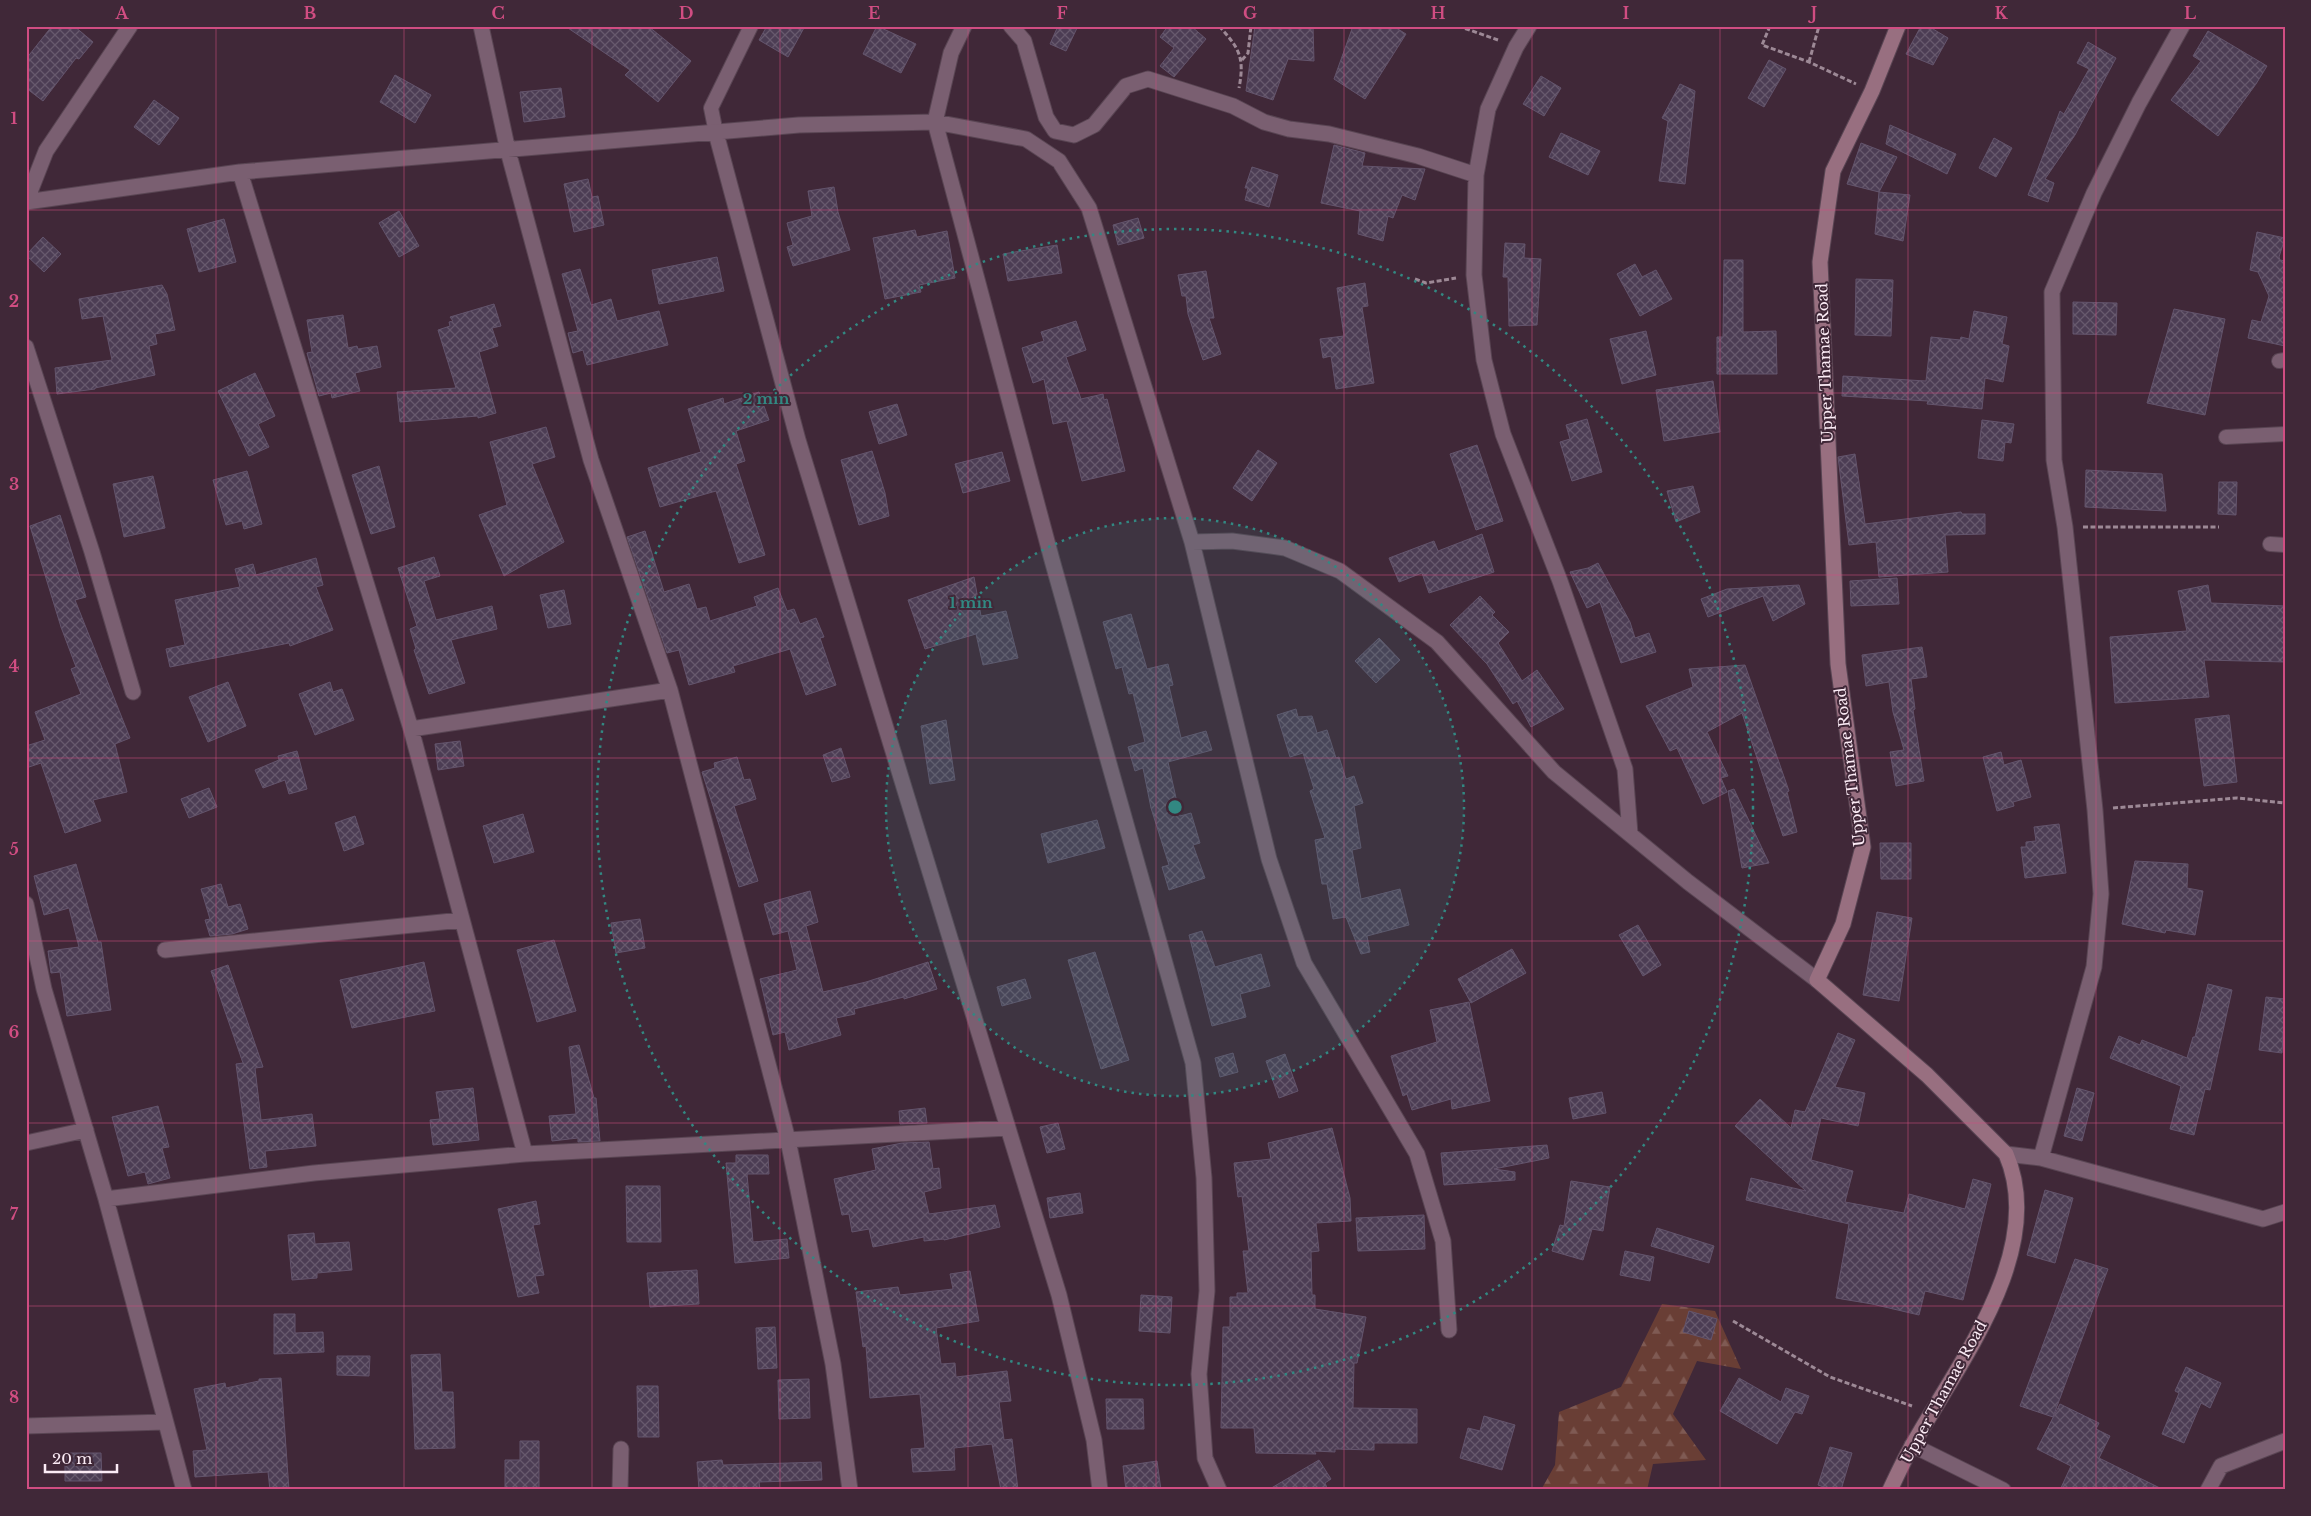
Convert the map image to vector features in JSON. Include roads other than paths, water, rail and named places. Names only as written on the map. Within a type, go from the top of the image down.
[{"type":"street","points":[[130,26],[46,151],[26,202],[240,172],[716,134],[800,125],[936,122],[1026,139],[1060,161],[1089,208],[1192,542],[1269,859],[1304,963],[1418,1154],[1443,1241],[1449,1330]]},
{"type":"street","points":[[481,26],[508,151],[591,460],[670,690],[788,1140],[834,1364],[850,1490]]},
{"type":"street","points":[[964,26],[951,53],[936,122],[1052,560],[1194,1063],[1204,1178],[1207,1291],[1199,1374],[1205,1458],[1219,1490]]},
{"type":"street","points":[[1011,26],[1024,40],[1046,117],[1055,131],[1074,135],[1094,125],[1126,86],[1148,79],[1233,106],[1264,122],[1289,130],[1329,134],[1418,156],[1476,175]]},
{"type":"street","points":[[1528,26],[1516,47],[1488,109],[1476,175],[1474,275],[1484,360],[1503,434],[1560,581],[1625,769],[1630,834]]},
{"type":"street","name":"Upper Thamae Road","points":[[1890,1490],[1912,1446],[1981,1331],[2006,1271],[2017,1216],[2013,1169],[2006,1154],[1927,1075],[1817,980],[1843,924],[1863,847],[1838,664],[1820,262],[1833,171],[1872,91],[1898,26]]},
{"type":"street","points":[[2041,1158],[2094,967],[2101,894],[2095,810],[2065,527],[2054,460],[2052,292],[2094,193],[2182,26]]},
{"type":"street","points":[[716,134],[798,440],[1059,1295],[1094,1440],[1100,1490]]},
{"type":"street","points":[[240,172],[411,728],[525,1154]]},
{"type":"street","points":[[26,347],[92,552],[133,692]]},
{"type":"street","points":[[1192,542],[1232,541],[1285,548],[1340,571],[1437,642],[1554,772],[1688,882],[1817,980]]},
{"type":"street","points":[[411,728],[670,690]]},
{"type":"street","points":[[26,904],[44,989],[106,1199],[184,1490]]},
{"type":"street","points":[[165,950],[462,920]]},
{"type":"street","points":[[106,1199],[314,1173],[525,1154],[1008,1128]]},
{"type":"street","points":[[26,1142],[86,1130]]},
{"type":"street","points":[[2006,1154],[2041,1158],[2263,1219],[2285,1212]]},
{"type":"street","points":[[26,1426],[166,1422]]},
{"type":"street","points":[[2208,1490],[2221,1466],[2285,1441]]},
{"type":"street","points":[[1912,1446],[2003,1490]]},
{"type":"street","points":[[620,1490],[621,1449]]},
{"type":"lane","points":[[716,134],[711,108],[750,26]]},
{"type":"lane","points":[[2226,437],[2285,434]]},
{"type":"lane","points":[[2270,544],[2285,545]]}]
